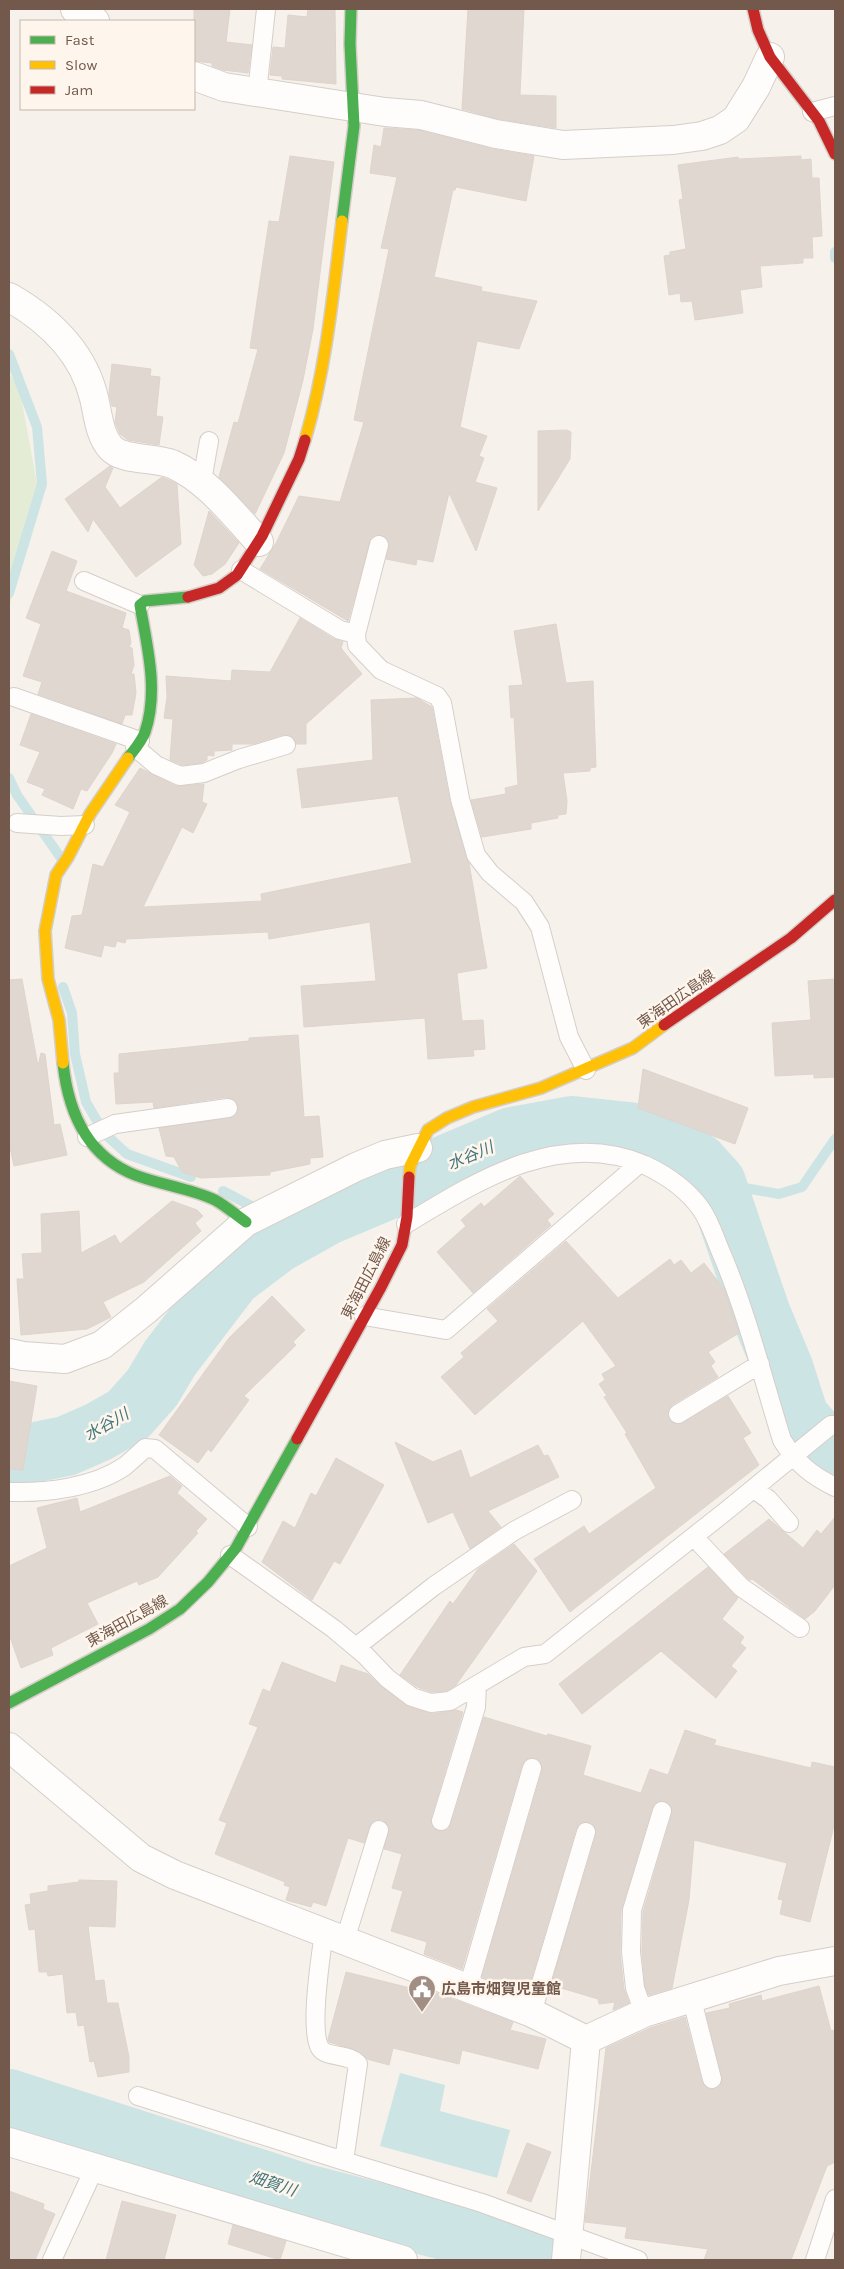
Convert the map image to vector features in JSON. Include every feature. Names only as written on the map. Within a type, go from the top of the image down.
[{"type":"street","points":[[75,9],[93,20]]},
{"type":"street","points":[[246,1222],[216,1201],[183,1188],[136,1175],[118,1167],[99,1152],[87,1137],[74,1113],[66,1089],[59,1020],[48,979],[45,931],[56,875],[85,825],[145,733],[152,694],[148,650],[140,605],[145,602],[193,596],[219,588],[237,575],[259,542],[299,459],[315,406],[328,331],[354,126],[350,44],[351,9]]},
{"type":"street","points":[[753,9],[758,30],[770,57],[812,112],[835,154]]},
{"type":"street","points":[[195,76],[224,87],[385,112],[421,115],[496,134],[562,145],[672,140],[720,130],[736,119],[756,87],[770,57]]},
{"type":"street","points":[[9,297],[47,321],[68,343],[80,362],[94,395],[102,434],[110,447],[117,453],[156,459],[172,464],[202,481],[259,542]]},
{"type":"street","name":"東海田広島線","points":[[9,1703],[149,1629],[180,1609],[208,1582],[230,1555],[248,1527],[402,1245],[414,1157],[428,1130],[447,1118],[472,1107],[541,1088],[633,1048],[686,1009],[791,938],[835,900]]},
{"type":"street","points":[[9,1353],[64,1359],[102,1344],[146,1310],[246,1222],[356,1167],[385,1155],[414,1157]]},
{"type":"street","points":[[9,1747],[141,1858],[175,1875],[532,2013],[586,2040]]},
{"type":"street","points":[[586,2040],[644,2013],[692,2000],[779,1971],[835,1961]]},
{"type":"street","points":[[568,2245],[586,2040]]},
{"type":"street","points":[[9,2142],[403,2260]]},
{"type":"lane","points":[[257,93],[266,9]]},
{"type":"lane","points":[[812,112],[835,106]]},
{"type":"lane","points":[[202,481],[209,442]]},
{"type":"lane","points":[[379,544],[356,634],[357,645],[382,670],[437,696],[442,703],[460,798],[476,855],[490,873],[524,902],[540,927],[569,1037],[586,1070]]},
{"type":"lane","points":[[241,570],[340,630],[356,634]]},
{"type":"lane","points":[[84,581],[140,605]]},
{"type":"lane","points":[[14,697],[138,744],[156,765],[180,776],[204,773],[239,759],[286,745]]},
{"type":"lane","points":[[17,822],[61,826],[85,825]]},
{"type":"lane","points":[[87,1137],[116,1124],[228,1108]]},
{"type":"lane","points":[[406,1220],[486,1177],[543,1158],[573,1154],[601,1154],[621,1157],[665,1174],[701,1209],[739,1296],[782,1440],[793,1457],[817,1478],[835,1487]]},
{"type":"lane","points":[[364,1316],[446,1330],[640,1163]]},
{"type":"lane","points":[[678,1414],[760,1364]]},
{"type":"lane","points":[[230,1555],[334,1629],[356,1647],[387,1678],[412,1697],[431,1703],[450,1701],[524,1657],[545,1654],[754,1489],[831,1425],[835,1424]]},
{"type":"lane","points":[[9,1492],[42,1491],[86,1484],[124,1467],[146,1448],[155,1449],[248,1527]]},
{"type":"lane","points":[[754,1489],[768,1500],[789,1523]]},
{"type":"lane","points":[[356,1647],[434,1586],[514,1531],[572,1500]]},
{"type":"lane","points":[[694,1537],[741,1587],[800,1628]]},
{"type":"lane","points":[[441,1821],[476,1707],[477,1685]]},
{"type":"lane","points":[[468,1988],[532,1768]]},
{"type":"lane","points":[[644,2013],[635,1988],[631,1952],[632,1910],[662,1811]]},
{"type":"lane","points":[[344,2162],[358,2064],[354,2059],[323,2052],[319,2047],[315,2008],[334,1936],[379,1830]]},
{"type":"lane","points":[[532,2013],[586,1832]]},
{"type":"lane","points":[[692,2000],[712,2080]]},
{"type":"lane","points":[[138,2096],[344,2162],[482,2203],[568,2245],[638,2260]]},
{"type":"lane","points":[[52,2260],[95,2167]]},
{"type":"lane","points":[[815,2260],[835,2199]]},
{"type":"green space","points":[[9,374],[19,386],[40,500],[9,607]]},
{"type":"shaded area","points":[[400,2073],[445,2085],[440,2111],[510,2130],[497,2178],[380,2146]]},
{"type":"building","points":[[194,9],[230,9],[226,42],[252,45],[248,73],[223,70],[212,66],[212,63],[195,61]]},
{"type":"building","points":[[308,9],[335,9],[336,84],[282,79],[282,76],[270,75],[273,47],[285,48],[288,15],[307,17]]},
{"type":"building","points":[[468,9],[524,9],[520,95],[556,96],[556,128],[499,119],[462,109]]},
{"type":"building","points":[[384,128],[418,130],[492,149],[534,156],[526,201],[456,187],[453,190],[434,277],[482,287],[481,291],[537,301],[519,349],[477,341],[460,427],[487,436],[479,456],[484,458],[475,482],[497,488],[476,551],[449,493],[433,562],[417,559],[416,565],[386,559],[389,547],[387,538],[377,535],[371,538],[348,621],[260,569],[276,543],[299,496],[340,502],[364,422],[354,420],[389,249],[381,248],[397,177],[370,173],[374,145],[381,147]]},
{"type":"building","points":[[290,156],[334,162],[313,329],[303,380],[284,453],[255,514],[219,477],[234,422],[238,423],[258,349],[250,348],[269,221],[279,222]]},
{"type":"building","points":[[801,156],[801,160],[811,159],[812,178],[819,178],[822,236],[812,237],[813,258],[803,258],[803,263],[760,266],[762,287],[740,290],[743,313],[695,320],[692,301],[681,302],[680,293],[669,295],[664,256],[670,255],[670,252],[686,249],[679,200],[683,199],[678,165],[738,157],[739,159]]},
{"type":"building","points":[[112,364],[151,369],[150,376],[160,377],[156,416],[163,417],[159,445],[128,440],[120,434],[115,422],[117,407],[112,406],[109,393]]},
{"type":"building","points":[[567,430],[571,432],[570,459],[538,511],[538,431]]},
{"type":"building","points":[[110,466],[113,468],[105,487],[120,508],[162,477],[177,484],[181,544],[136,577],[93,519],[88,532],[65,499]]},
{"type":"building","points":[[209,511],[239,543],[225,564],[212,574],[203,576],[194,565]]},
{"type":"building","points":[[52,551],[77,561],[66,591],[126,613],[122,628],[129,630],[131,643],[129,647],[132,648],[134,665],[131,674],[134,674],[136,693],[132,715],[125,715],[122,724],[38,694],[42,682],[23,676],[41,624],[26,618]]},
{"type":"building","points":[[300,618],[334,639],[343,642],[341,648],[362,674],[306,724],[306,744],[296,744],[293,737],[283,735],[252,744],[232,744],[232,750],[214,751],[214,756],[207,755],[207,760],[201,763],[182,765],[170,760],[173,719],[164,718],[167,697],[166,676],[231,681],[232,670],[270,672]]},
{"type":"building","points":[[556,624],[566,683],[593,681],[596,767],[590,768],[590,771],[563,773],[567,801],[566,814],[558,815],[558,818],[531,823],[531,829],[482,837],[471,800],[506,794],[505,788],[518,785],[514,717],[511,718],[509,686],[523,685],[514,631]]},
{"type":"building","points":[[417,698],[432,707],[450,802],[469,863],[487,968],[457,973],[462,1021],[483,1020],[485,1049],[473,1050],[474,1056],[428,1059],[425,1018],[304,1027],[301,986],[376,981],[370,922],[269,939],[268,932],[126,939],[125,943],[117,941],[115,947],[104,945],[101,957],[65,948],[72,916],[82,915],[93,864],[103,867],[130,812],[115,805],[140,768],[176,786],[204,784],[202,802],[207,804],[193,833],[182,827],[143,907],[262,901],[261,894],[412,863],[398,796],[302,808],[297,769],[373,760],[371,700]]},
{"type":"building","points":[[31,714],[116,744],[87,791],[81,789],[73,809],[42,795],[45,789],[27,782],[40,752],[20,745]]},
{"type":"building","points":[[22,979],[38,1066],[41,1053],[45,1054],[54,1125],[60,1124],[67,1155],[14,1166],[9,1143],[9,980]]},
{"type":"building","points":[[835,979],[835,1077],[814,1078],[814,1074],[775,1076],[772,1023],[811,1020],[808,981]]},
{"type":"building","points":[[298,1035],[304,1117],[319,1116],[323,1157],[310,1158],[310,1164],[270,1172],[270,1175],[201,1178],[182,1172],[174,1157],[166,1156],[159,1128],[230,1118],[238,1112],[236,1101],[227,1097],[154,1108],[153,1102],[116,1104],[114,1073],[119,1073],[119,1054],[249,1041],[249,1038]]},
{"type":"building","points":[[643,1069],[748,1108],[735,1144],[638,1108]]},
{"type":"building","points":[[520,1176],[554,1214],[547,1220],[551,1225],[473,1293],[437,1252],[466,1226],[461,1220],[481,1203],[484,1207]]},
{"type":"building","points":[[172,1201],[197,1210],[203,1216],[195,1223],[201,1231],[144,1282],[103,1302],[111,1317],[87,1329],[21,1335],[17,1279],[24,1279],[22,1254],[42,1253],[41,1214],[79,1211],[81,1253],[115,1235],[120,1244]]},
{"type":"building","points":[[566,1241],[618,1298],[670,1259],[674,1265],[681,1260],[691,1273],[704,1263],[724,1289],[739,1333],[708,1352],[715,1362],[711,1366],[718,1377],[672,1405],[667,1415],[673,1423],[683,1423],[728,1396],[751,1433],[743,1438],[759,1465],[570,1612],[534,1559],[584,1526],[589,1534],[656,1488],[625,1434],[627,1433],[604,1397],[607,1396],[599,1384],[605,1380],[602,1374],[616,1366],[583,1321],[475,1415],[441,1377],[464,1357],[461,1353],[498,1321],[487,1309]]},
{"type":"building","points":[[272,1296],[305,1330],[293,1342],[296,1345],[244,1396],[249,1400],[211,1452],[208,1449],[198,1463],[159,1435],[229,1338]]},
{"type":"building","points":[[9,1381],[37,1386],[23,1470],[9,1469]]},
{"type":"building","points":[[395,1442],[433,1462],[461,1450],[470,1478],[538,1445],[544,1456],[548,1455],[559,1477],[488,1511],[501,1527],[470,1549],[453,1512],[428,1523]]},
{"type":"building","points":[[336,1458],[384,1485],[340,1564],[334,1561],[312,1600],[262,1562],[283,1521],[295,1528],[311,1493],[316,1496]]},
{"type":"building","points":[[170,1476],[182,1486],[177,1493],[207,1519],[196,1531],[198,1533],[158,1577],[139,1585],[137,1581],[87,1603],[98,1624],[51,1648],[53,1655],[21,1668],[9,1634],[9,1566],[47,1548],[37,1508],[77,1498],[80,1512]]},
{"type":"building","points":[[835,1517],[835,1585],[815,1611],[805,1619],[752,1579],[748,1579],[724,1554],[769,1519],[803,1548],[817,1530],[821,1534]]},
{"type":"building","points":[[514,1544],[537,1571],[456,1685],[447,1691],[432,1692],[417,1687],[400,1675],[450,1601],[453,1604],[478,1569]]},
{"type":"building","points":[[708,1567],[738,1598],[722,1619],[744,1637],[740,1643],[746,1648],[731,1666],[737,1671],[716,1698],[661,1651],[582,1714],[559,1684]]},
{"type":"building","points":[[282,1662],[336,1683],[341,1665],[368,1674],[409,1707],[432,1714],[456,1710],[463,1712],[431,1818],[433,1828],[438,1831],[448,1829],[451,1824],[484,1717],[547,1736],[548,1734],[591,1746],[583,1775],[641,1793],[650,1769],[668,1775],[685,1730],[716,1740],[714,1745],[811,1768],[812,1762],[835,1767],[835,1822],[810,1922],[780,1914],[783,1900],[778,1899],[787,1863],[694,1840],[689,1900],[672,1988],[649,1995],[645,1986],[642,1952],[643,1912],[672,1814],[669,1803],[660,1801],[652,1808],[621,1910],[620,1953],[624,1989],[629,2003],[613,2010],[615,2002],[599,2004],[598,1999],[551,1985],[596,1835],[594,1825],[589,1822],[579,1824],[576,1829],[531,1980],[526,1978],[521,1992],[482,1977],[542,1771],[540,1761],[534,1758],[525,1760],[522,1765],[462,1969],[424,1954],[427,1942],[391,1931],[403,1891],[392,1888],[402,1854],[384,1849],[389,1828],[383,1820],[376,1820],[371,1823],[364,1843],[348,1838],[326,1906],[313,1902],[311,1907],[286,1900],[290,1887],[284,1885],[285,1882],[215,1854],[227,1823],[219,1820],[258,1727],[249,1724],[263,1689],[270,1692]]},
{"type":"building","points":[[79,1880],[117,1881],[115,1927],[88,1926],[95,1981],[104,1980],[107,2003],[118,2003],[129,2057],[129,2072],[98,2077],[94,2061],[90,2062],[84,2025],[78,2026],[76,2012],[67,2013],[63,1974],[48,1976],[47,1972],[39,1972],[35,1929],[29,1930],[25,1905],[31,1904],[30,1894],[48,1891],[48,1886],[79,1882]]},
{"type":"building","points":[[346,1972],[414,1989],[415,1985],[513,2022],[510,2030],[546,2039],[538,2069],[462,2050],[459,2064],[393,2048],[389,2065],[367,2059],[353,2049],[329,2042],[328,2039]]},
{"type":"building","points":[[819,1986],[831,2031],[835,2030],[835,2162],[827,2166],[791,2260],[704,2260],[708,2249],[625,2238],[627,2227],[585,2222],[606,2048],[650,2028],[685,2017],[702,2082],[709,2089],[715,2089],[720,2086],[722,2077],[706,2013],[730,2008],[729,2004],[761,1995],[762,2001]]},
{"type":"building","points":[[527,2143],[551,2152],[531,2202],[507,2193]]},
{"type":"building","points":[[9,2191],[44,2204],[43,2209],[55,2214],[35,2260],[9,2260]]},
{"type":"building","points":[[122,2201],[176,2215],[164,2260],[106,2260]]},
{"type":"building","points":[[233,2225],[286,2241],[280,2260],[228,2244]]},
{"type":"waterway","points":[[835,252],[835,258]]},
{"type":"waterway","points":[[9,354],[37,427],[42,484],[9,593]]},
{"type":"waterway","points":[[9,778],[17,795],[63,861]]},
{"type":"waterway","points":[[63,987],[72,1013],[75,1054],[86,1102],[104,1133],[127,1154],[191,1177]]},
{"type":"waterway","name":"水谷川","points":[[9,1455],[26,1454],[66,1446],[98,1432],[128,1415],[152,1388],[170,1358],[232,1277],[277,1243],[327,1215],[512,1137],[572,1126],[629,1132],[672,1144],[697,1162],[716,1183],[760,1312],[784,1370],[799,1417],[828,1451],[835,1456]]},
{"type":"waterway","points":[[716,1183],[779,1194],[802,1187],[835,1139]]},
{"type":"waterway","points":[[223,1191],[299,1231]]},
{"type":"waterway","name":"畑賀川","points":[[9,2099],[302,2193],[498,2244],[539,2260]]},
{"type":"traffic: fast","points":[[342,221],[354,126],[350,44],[351,9]]},
{"type":"traffic: fast","points":[[128,758],[144,735],[151,701],[150,668],[140,605],[145,601],[188,597]]},
{"type":"traffic: fast","points":[[63,1063],[75,1115],[92,1144],[104,1156],[118,1167],[135,1175],[195,1192],[215,1200],[246,1222]]},
{"type":"traffic: fast","points":[[9,1703],[149,1629],[180,1609],[208,1582],[236,1548],[297,1439]]},
{"type":"traffic: slow","points":[[305,440],[324,359],[342,221]]},
{"type":"traffic: slow","points":[[63,1063],[59,1020],[48,979],[45,931],[56,875],[68,857],[90,814],[128,758]]},
{"type":"traffic: slow","points":[[409,1177],[410,1166],[428,1130],[447,1118],[473,1107],[541,1088],[633,1048],[664,1025]]},
{"type":"traffic: jam","points":[[753,9],[758,30],[770,57],[819,121],[835,154]]},
{"type":"traffic: jam","points":[[188,597],[219,588],[237,575],[262,536],[299,459],[305,440]]},
{"type":"traffic: jam","points":[[664,1025],[791,938],[835,900]]},
{"type":"traffic: jam","points":[[297,1439],[381,1287],[402,1245],[407,1217],[409,1177]]},
{"type":"place","name":"広島市畑賀児童館","points":[[422,2013]]}]
